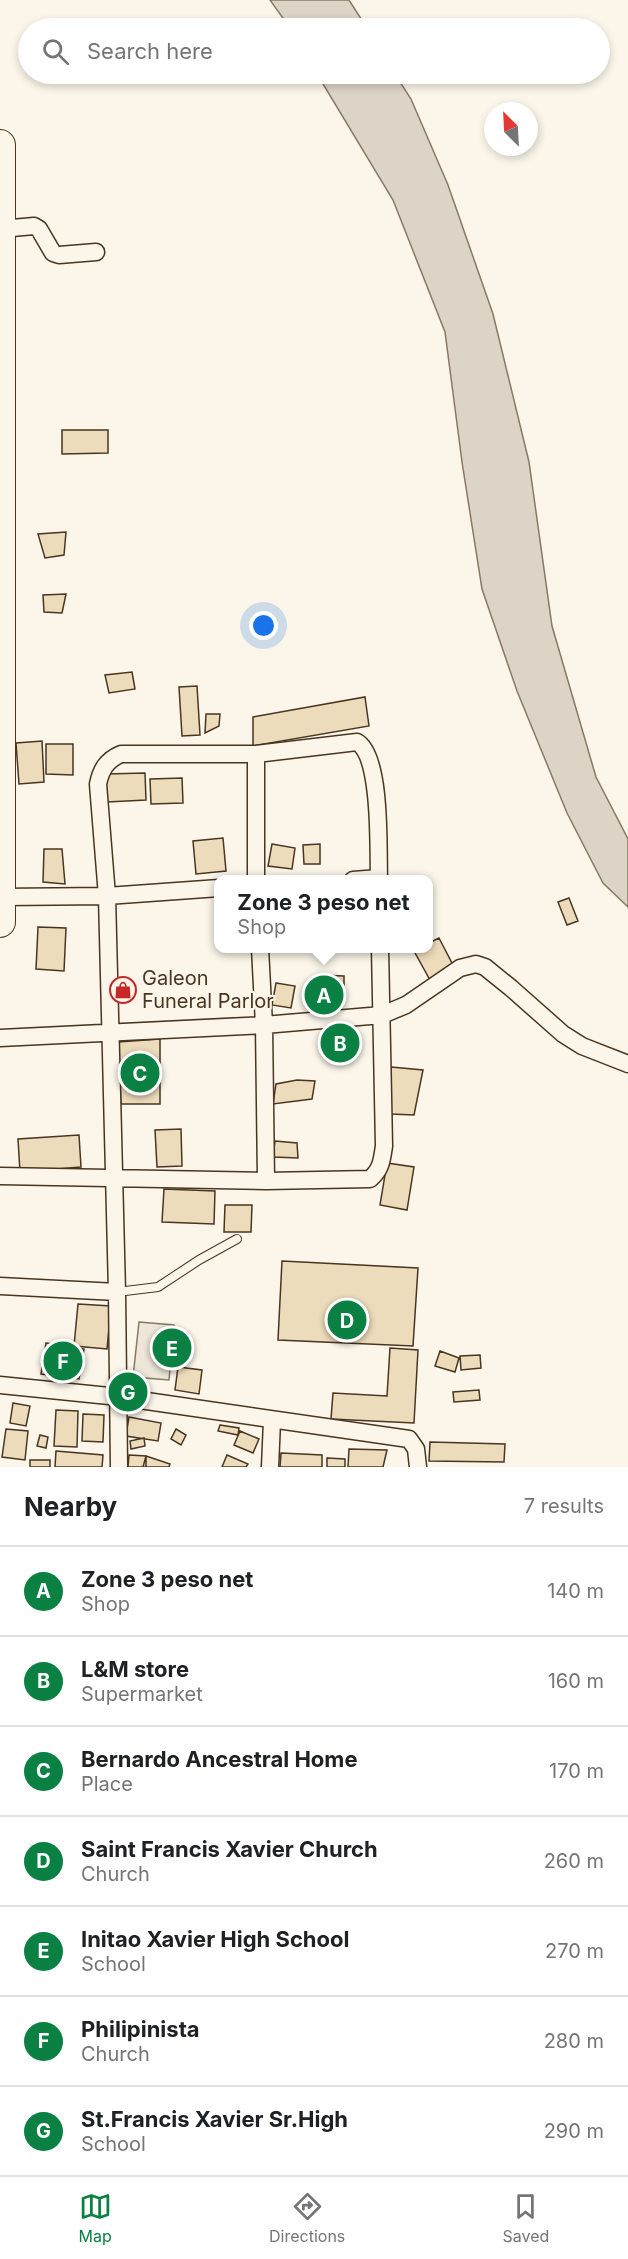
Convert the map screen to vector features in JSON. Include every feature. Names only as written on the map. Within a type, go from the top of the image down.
[{"type":"highway","points":[[0,145],[0,922]]},
{"type":"street","points":[[1,229],[34,226],[39,229],[53,253],[59,255],[96,252]]},
{"type":"street","points":[[119,1467],[115,1179],[107,896],[98,784],[101,771],[111,759],[121,754],[256,754],[357,742],[364,746],[375,774],[379,875]]},
{"type":"street","points":[[256,754],[256,875]]},
{"type":"street","points":[[1,897],[107,896],[214,888]]},
{"type":"street","points":[[260,953],[264,1025],[266,1181]]},
{"type":"street","points":[[0,1176],[266,1181],[370,1179],[378,1172],[384,1146],[380,953]]},
{"type":"street","points":[[0,1038],[264,1025],[382,1015],[406,1005],[460,968],[476,964],[485,967],[563,1034],[582,1046],[628,1064]]},
{"type":"street","points":[[0,1286],[117,1292]]},
{"type":"street","points":[[0,1385],[119,1397],[272,1421],[409,1439],[416,1449],[418,1467]]},
{"type":"street","points":[[270,1467],[272,1421]]},
{"type":"lane","points":[[117,1292],[158,1287],[237,1239]]},
{"type":"shaded area","points":[[270,0],[349,0],[361,18],[283,18]]},
{"type":"shaded area","points":[[323,84],[401,84],[411,99],[448,185],[493,314],[529,462],[552,626],[596,777],[628,839],[628,907],[603,883],[567,813],[517,691],[482,589],[445,332],[393,200]]},
{"type":"shaded area","points":[[139,1322],[174,1325],[169,1380],[133,1377]]},
{"type":"building","points":[[62,430],[108,430],[108,453],[62,454]]},
{"type":"building","points":[[66,532],[64,555],[45,558],[38,534]]},
{"type":"building","points":[[66,594],[62,613],[44,612],[43,595]]},
{"type":"building","points":[[132,672],[135,689],[109,693],[105,675]]},
{"type":"building","points":[[197,686],[200,735],[182,736],[179,687]]},
{"type":"building","points":[[365,697],[369,726],[253,746],[253,717]]},
{"type":"building","points":[[206,714],[220,714],[219,726],[205,733]]},
{"type":"building","points":[[42,741],[44,782],[19,784],[16,743]]},
{"type":"building","points":[[46,744],[73,744],[73,775],[46,774]]},
{"type":"building","points":[[145,773],[146,800],[107,802],[106,774]]},
{"type":"building","points":[[182,778],[183,803],[151,804],[150,779]]},
{"type":"building","points":[[223,838],[226,871],[196,874],[193,841]]},
{"type":"building","points":[[272,844],[295,848],[292,869],[268,866]]},
{"type":"building","points":[[320,844],[320,864],[304,864],[303,845]]},
{"type":"building","points":[[44,849],[62,849],[65,884],[43,882]]},
{"type":"building","points":[[569,898],[578,921],[567,925],[558,902]]},
{"type":"building","points":[[38,927],[66,928],[64,971],[36,969]]},
{"type":"building","points":[[439,938],[454,967],[430,980],[415,953],[433,953],[433,941]]},
{"type":"building","points":[[318,975],[344,976],[344,1002],[318,1002]]},
{"type":"building","points":[[276,983],[295,986],[291,1008],[272,1005]]},
{"type":"building","points":[[160,1039],[160,1104],[121,1104],[118,1042]]},
{"type":"building","points":[[391,1067],[423,1070],[414,1115],[391,1114]]},
{"type":"building","points":[[297,1080],[315,1081],[312,1099],[273,1104],[276,1084]]},
{"type":"building","points":[[181,1129],[182,1166],[157,1167],[155,1130]]},
{"type":"building","points":[[79,1135],[81,1167],[20,1172],[18,1139]]},
{"type":"building","points":[[275,1141],[297,1143],[298,1158],[273,1157]]},
{"type":"building","points":[[387,1163],[414,1167],[407,1210],[380,1205]]},
{"type":"building","points":[[164,1189],[215,1191],[214,1224],[162,1222]]},
{"type":"building","points":[[225,1205],[252,1205],[251,1232],[224,1232]]},
{"type":"building","points":[[282,1261],[418,1268],[413,1346],[278,1340]]},
{"type":"building","points":[[78,1304],[111,1306],[107,1349],[74,1346]]},
{"type":"building","points":[[46,1343],[84,1349],[79,1379],[41,1374]]},
{"type":"building","points":[[390,1348],[418,1350],[414,1423],[331,1419],[333,1393],[387,1396]]},
{"type":"building","points":[[440,1351],[459,1358],[455,1372],[435,1366]]},
{"type":"building","points":[[480,1355],[481,1368],[461,1370],[460,1356]]},
{"type":"building","points":[[178,1367],[202,1370],[199,1394],[175,1390]]},
{"type":"building","points":[[479,1390],[480,1400],[454,1402],[453,1392]]},
{"type":"building","points":[[13,1403],[30,1406],[26,1426],[10,1423]]},
{"type":"building","points":[[56,1410],[78,1411],[77,1447],[54,1446]]},
{"type":"building","points":[[83,1414],[104,1415],[103,1442],[82,1441]]},
{"type":"building","points":[[129,1417],[161,1423],[158,1441],[126,1436]]},
{"type":"building","points":[[220,1425],[239,1428],[238,1435],[218,1431]]},
{"type":"building","points":[[6,1429],[28,1431],[25,1460],[2,1457]]},
{"type":"building","points":[[176,1429],[186,1435],[181,1445],[171,1439]]},
{"type":"building","points":[[240,1431],[259,1439],[253,1453],[234,1445]]},
{"type":"building","points":[[40,1435],[48,1437],[46,1448],[37,1446]]},
{"type":"building","points":[[144,1438],[145,1446],[131,1449],[130,1441]]},
{"type":"building","points":[[430,1442],[505,1444],[504,1462],[429,1461]]},
{"type":"building","points":[[349,1449],[387,1450],[383,1467],[348,1467]]},
{"type":"building","points":[[56,1451],[103,1455],[102,1467],[55,1467]]},
{"type":"building","points":[[281,1453],[322,1455],[322,1467],[280,1467]]},
{"type":"building","points":[[129,1455],[146,1456],[146,1467],[128,1467]]},
{"type":"building","points":[[227,1455],[248,1464],[246,1467],[222,1467]]},
{"type":"building","points":[[146,1456],[170,1464],[169,1467],[143,1467]]},
{"type":"building","points":[[327,1458],[345,1459],[345,1467],[327,1467]]},
{"type":"building","points":[[30,1460],[50,1460],[50,1467],[30,1467]]},
{"type":"place","name":"Galeon Funeral Parlor","points":[[123,990]]},
{"type":"place","name":"Zone 3 peso net","points":[[324,995]]},
{"type":"place","name":"L&M store","points":[[340,1043]]},
{"type":"place","name":"Bernardo Ancestral Home","points":[[140,1073]]},
{"type":"place","name":"Saint Francis Xavier Church","points":[[347,1320]]},
{"type":"place","name":"Initao Xavier High School","points":[[172,1348]]},
{"type":"place","name":"Philipinista","points":[[63,1361]]},
{"type":"place","name":"St.Francis Xavier Sr.High","points":[[128,1392]]}]
